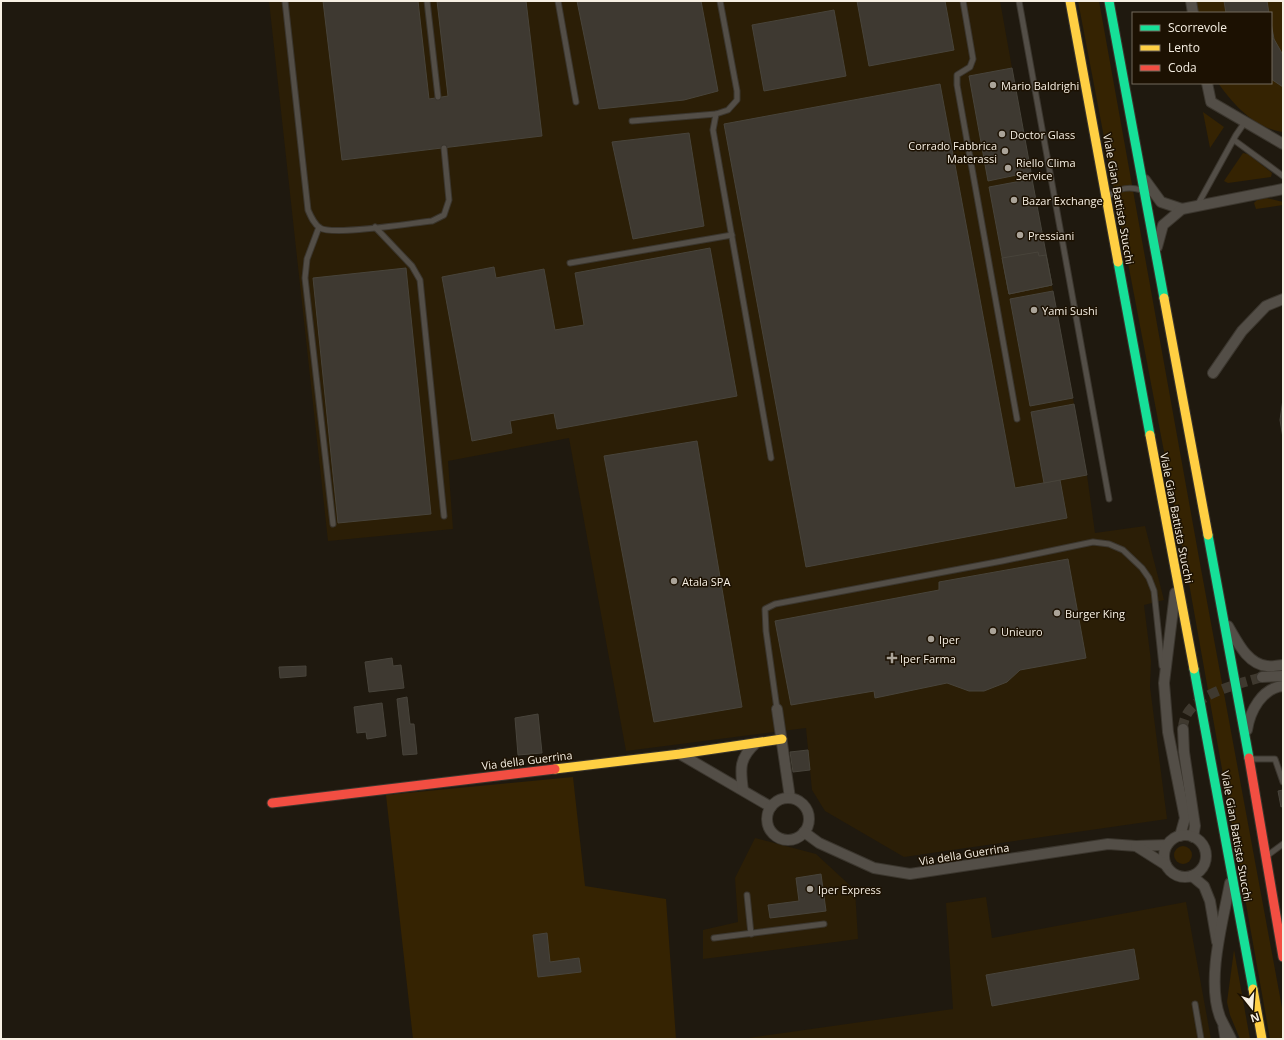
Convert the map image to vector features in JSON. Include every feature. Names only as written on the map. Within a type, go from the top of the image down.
[{"type":"main road","name":"Viale Gian Battista Stucchi","points":[[1070,1],[1176,581],[1262,1039]]},
{"type":"main road","points":[[1109,1],[1245,744],[1249,759],[1283,957]]},
{"type":"main road","name":"Via della Guerrina","points":[[272,804],[680,754],[782,739]]},
{"type":"street","points":[[1191,1],[1194,12]]},
{"type":"street","points":[[1207,84],[1211,102],[1283,144]]},
{"type":"street","points":[[1141,175],[1161,202],[1182,209],[1283,189]]},
{"type":"street","points":[[1155,254],[1164,225],[1182,209]]},
{"type":"street","points":[[1213,373],[1242,331],[1266,306],[1283,299]]},
{"type":"street","points":[[1176,581],[1164,683],[1168,732],[1185,818],[1180,836]]},
{"type":"street","points":[[1222,614],[1238,645],[1256,662],[1267,666],[1283,665]]},
{"type":"street","points":[[1262,677],[1283,676]]},
{"type":"street","points":[[1245,744],[1248,720],[1255,706],[1264,694],[1283,686]]},
{"type":"street","points":[[777,709],[790,798]]},
{"type":"street","points":[[1183,729],[1184,752],[1195,826],[1193,837]]},
{"type":"street","points":[[743,790],[741,775],[742,762],[747,751],[756,743]]},
{"type":"street","points":[[680,754],[771,807]]},
{"type":"street","points":[[790,798],[801,803],[806,809],[808,821],[804,832],[790,840],[779,838],[774,835],[768,825],[767,818],[771,807],[776,802],[790,798]]},
{"type":"street","name":"Via della Guerrina","points":[[804,832],[819,843],[874,868],[910,874],[1108,844],[1136,846],[1167,845]]},
{"type":"street","points":[[1180,836],[1193,837],[1204,846],[1206,861],[1198,873],[1192,876],[1178,876],[1169,870],[1166,864],[1164,855],[1167,845],[1173,839],[1180,836]]},
{"type":"street","name":"Via della Guerrina","points":[[1136,846],[1166,864]]},
{"type":"street","points":[[1231,874],[1218,943],[1216,994],[1220,1016],[1231,1039]]},
{"type":"street","points":[[1192,876],[1204,886],[1210,901],[1218,943]]},
{"type":"lane","points":[[285,1],[308,210],[311,219],[319,227],[331,230],[375,227],[432,221],[444,215],[449,200],[444,148]]},
{"type":"lane","points":[[427,1],[438,98]]},
{"type":"lane","points":[[558,1],[576,102]]},
{"type":"lane","points":[[632,121],[716,114],[728,110],[737,100],[737,91],[720,1]]},
{"type":"lane","points":[[963,1],[973,59],[970,67],[957,75],[957,85],[1018,419]]},
{"type":"lane","points":[[1019,1],[1109,499]]},
{"type":"lane","points":[[716,114],[714,135],[771,458]]},
{"type":"lane","points":[[1197,206],[1236,135],[1246,122]]},
{"type":"lane","points":[[1234,140],[1283,176]]},
{"type":"lane","points":[[1106,198],[1124,188],[1134,188],[1144,191]]},
{"type":"lane","points":[[319,227],[308,259],[305,278],[333,524]]},
{"type":"lane","points":[[375,227],[412,266],[420,280],[444,516]]},
{"type":"lane","points":[[570,263],[732,235]]},
{"type":"lane","points":[[777,709],[766,631],[765,609],[775,604],[1002,561],[1093,542],[1109,544],[1123,550],[1142,568],[1149,578],[1154,591],[1164,683]]},
{"type":"lane","points":[[1249,759],[1275,759],[1283,782]]},
{"type":"lane","points":[[1266,857],[1283,844]]},
{"type":"lane","points":[[747,895],[750,934]]},
{"type":"lane","points":[[714,938],[824,924]]},
{"type":"lane","points":[[1195,1004],[1201,1039]]},
{"type":"lane","points":[[1220,1016],[1223,1039]]},
{"type":"shaded area","points":[[269,1],[1000,1],[1012,68],[969,76],[988,180],[1031,172],[1032,179],[989,187],[1009,293],[1052,285],[1053,291],[1010,300],[1030,406],[1073,398],[1074,404],[1031,412],[1044,482],[1087,475],[1095,533],[1145,526],[1164,600],[1144,605],[1151,661],[1150,687],[1167,819],[904,857],[825,811],[812,790],[806,728],[626,751],[569,438],[448,461],[453,529],[328,541]]},
{"type":"shaded area","points":[[1078,1],[1099,1],[1201,569],[1283,1013],[1283,1039],[1270,1039],[1187,572]]},
{"type":"shaded area","points":[[1196,1],[1283,1],[1283,132],[1273,130],[1254,121],[1238,107],[1219,84],[1272,84],[1272,12],[1198,12]]},
{"type":"shaded area","points":[[1203,112],[1224,127],[1210,148]]},
{"type":"shaded area","points":[[1243,153],[1248,154],[1272,173],[1271,177],[1228,183],[1224,181]]},
{"type":"shaded area","points":[[1267,198],[1283,202],[1283,205],[1256,209],[1254,203],[1257,200]]},
{"type":"shaded area","points":[[573,777],[585,886],[666,899],[676,1039],[413,1039],[386,795]]},
{"type":"shaded area","points":[[755,838],[816,854],[855,890],[858,939],[703,959],[703,930],[738,922],[735,878]]},
{"type":"shaded area","points":[[1179,846],[1187,846],[1192,851],[1190,862],[1187,864],[1179,864],[1174,859],[1174,851]]},
{"type":"shaded area","points":[[986,897],[992,938],[1186,902],[1211,1039],[741,1039],[953,1009],[946,903]]},
{"type":"shaded area","points":[[1234,950],[1250,1039],[1240,1039],[1230,1015],[1227,1002]]},
{"type":"building","points":[[323,1],[418,1],[429,99],[448,96],[437,1],[526,1],[542,136],[342,160]]},
{"type":"building","points":[[577,1],[701,1],[718,91],[684,100],[599,109]]},
{"type":"building","points":[[857,1],[945,1],[954,50],[869,66]]},
{"type":"building","points":[[1224,1],[1267,1],[1269,12],[1226,12]]},
{"type":"building","points":[[834,10],[846,76],[764,91],[752,25]]},
{"type":"building","points":[[1272,28],[1274,39],[1272,39]]},
{"type":"building","points":[[1272,39],[1274,39],[1283,55],[1283,87],[1272,80]]},
{"type":"building","points":[[1012,68],[1031,172],[988,181],[969,76]]},
{"type":"building","points":[[940,84],[1015,488],[1060,480],[1067,518],[806,567],[724,124]]},
{"type":"building","points":[[689,133],[704,226],[633,239],[612,142]]},
{"type":"building","points":[[1032,179],[1052,285],[1009,294],[989,187]]},
{"type":"building","points":[[710,248],[737,396],[557,429],[554,413],[510,421],[512,433],[472,441],[442,277],[494,267],[496,278],[544,269],[555,330],[584,325],[575,273]]},
{"type":"building","points":[[1038,252],[1039,256],[1046,255],[1052,285],[1009,294],[1002,258]]},
{"type":"building","points":[[406,268],[431,514],[338,523],[313,278]]},
{"type":"building","points":[[1053,291],[1073,398],[1030,406],[1010,299]]},
{"type":"building","points":[[1283,399],[1283,438],[1280,420]]},
{"type":"building","points":[[1074,404],[1087,475],[1044,483],[1031,412]]},
{"type":"building","name":"Atala SPA","points":[[697,441],[742,707],[654,722],[604,456]]},
{"type":"building","name":"Iper","points":[[1068,559],[1086,658],[1020,670],[1007,682],[984,691],[969,691],[947,683],[875,698],[874,691],[791,705],[775,621],[939,590],[939,582]]},
{"type":"building","points":[[392,658],[393,666],[401,665],[404,688],[369,692],[365,662]]},
{"type":"building","points":[[306,666],[306,676],[280,678],[279,667]]},
{"type":"building","points":[[407,697],[410,724],[414,724],[417,754],[403,755],[397,699]]},
{"type":"building","points":[[382,703],[386,736],[367,739],[366,732],[357,733],[354,707]]},
{"type":"building","points":[[538,714],[542,753],[518,755],[515,718]]},
{"type":"building","points":[[808,750],[810,770],[793,772],[790,752]]},
{"type":"building","points":[[1283,790],[1283,806],[1281,807],[1278,791]]},
{"type":"building","name":"Iper Express","points":[[821,874],[826,911],[770,918],[768,905],[799,901],[796,878]]},
{"type":"building","points":[[547,933],[550,962],[579,958],[581,972],[538,977],[533,935]]},
{"type":"building","points":[[1134,949],[1139,979],[992,1006],[986,975]]},
{"type":"tunnel","points":[[1183,729],[1185,717],[1201,700],[1226,688],[1262,677]]},
{"type":"traffic: fast","points":[[1109,1],[1164,298]]},
{"type":"traffic: fast","points":[[1118,262],[1150,435]]},
{"type":"traffic: fast","points":[[1208,535],[1249,758]]},
{"type":"traffic: fast","points":[[1194,669],[1253,989]]},
{"type":"traffic: slow","points":[[1070,1],[1118,262]]},
{"type":"traffic: slow","points":[[1164,298],[1208,535]]},
{"type":"traffic: slow","points":[[1150,435],[1194,669]]},
{"type":"traffic: slow","points":[[555,769],[680,754],[782,739]]},
{"type":"traffic: slow","points":[[1253,989],[1262,1039]]},
{"type":"traffic: jam","points":[[1249,758],[1283,957]]},
{"type":"traffic: jam","points":[[272,803],[555,769]]},
{"type":"place","name":"Mario Baldrighi","points":[[993,85]]},
{"type":"place","name":"Doctor Glass","points":[[1002,134]]},
{"type":"place","name":"Corrado Fabbrica Materassi","points":[[1005,151]]},
{"type":"place","name":"Riello Clima Service","points":[[1008,168]]},
{"type":"place","name":"Bazar Exchange","points":[[1014,200]]},
{"type":"place","name":"Pressiani","points":[[1020,235]]},
{"type":"place","name":"Yami Sushi","points":[[1034,310]]},
{"type":"place","name":"Atala SPA","points":[[674,581]]},
{"type":"place","name":"Burger King","points":[[1057,613]]},
{"type":"place","name":"Unieuro","points":[[993,631]]},
{"type":"place","name":"Iper","points":[[931,639]]},
{"type":"place","name":"Iper Farma","points":[[892,658]]},
{"type":"place","name":"Iper Express","points":[[810,889]]}]
